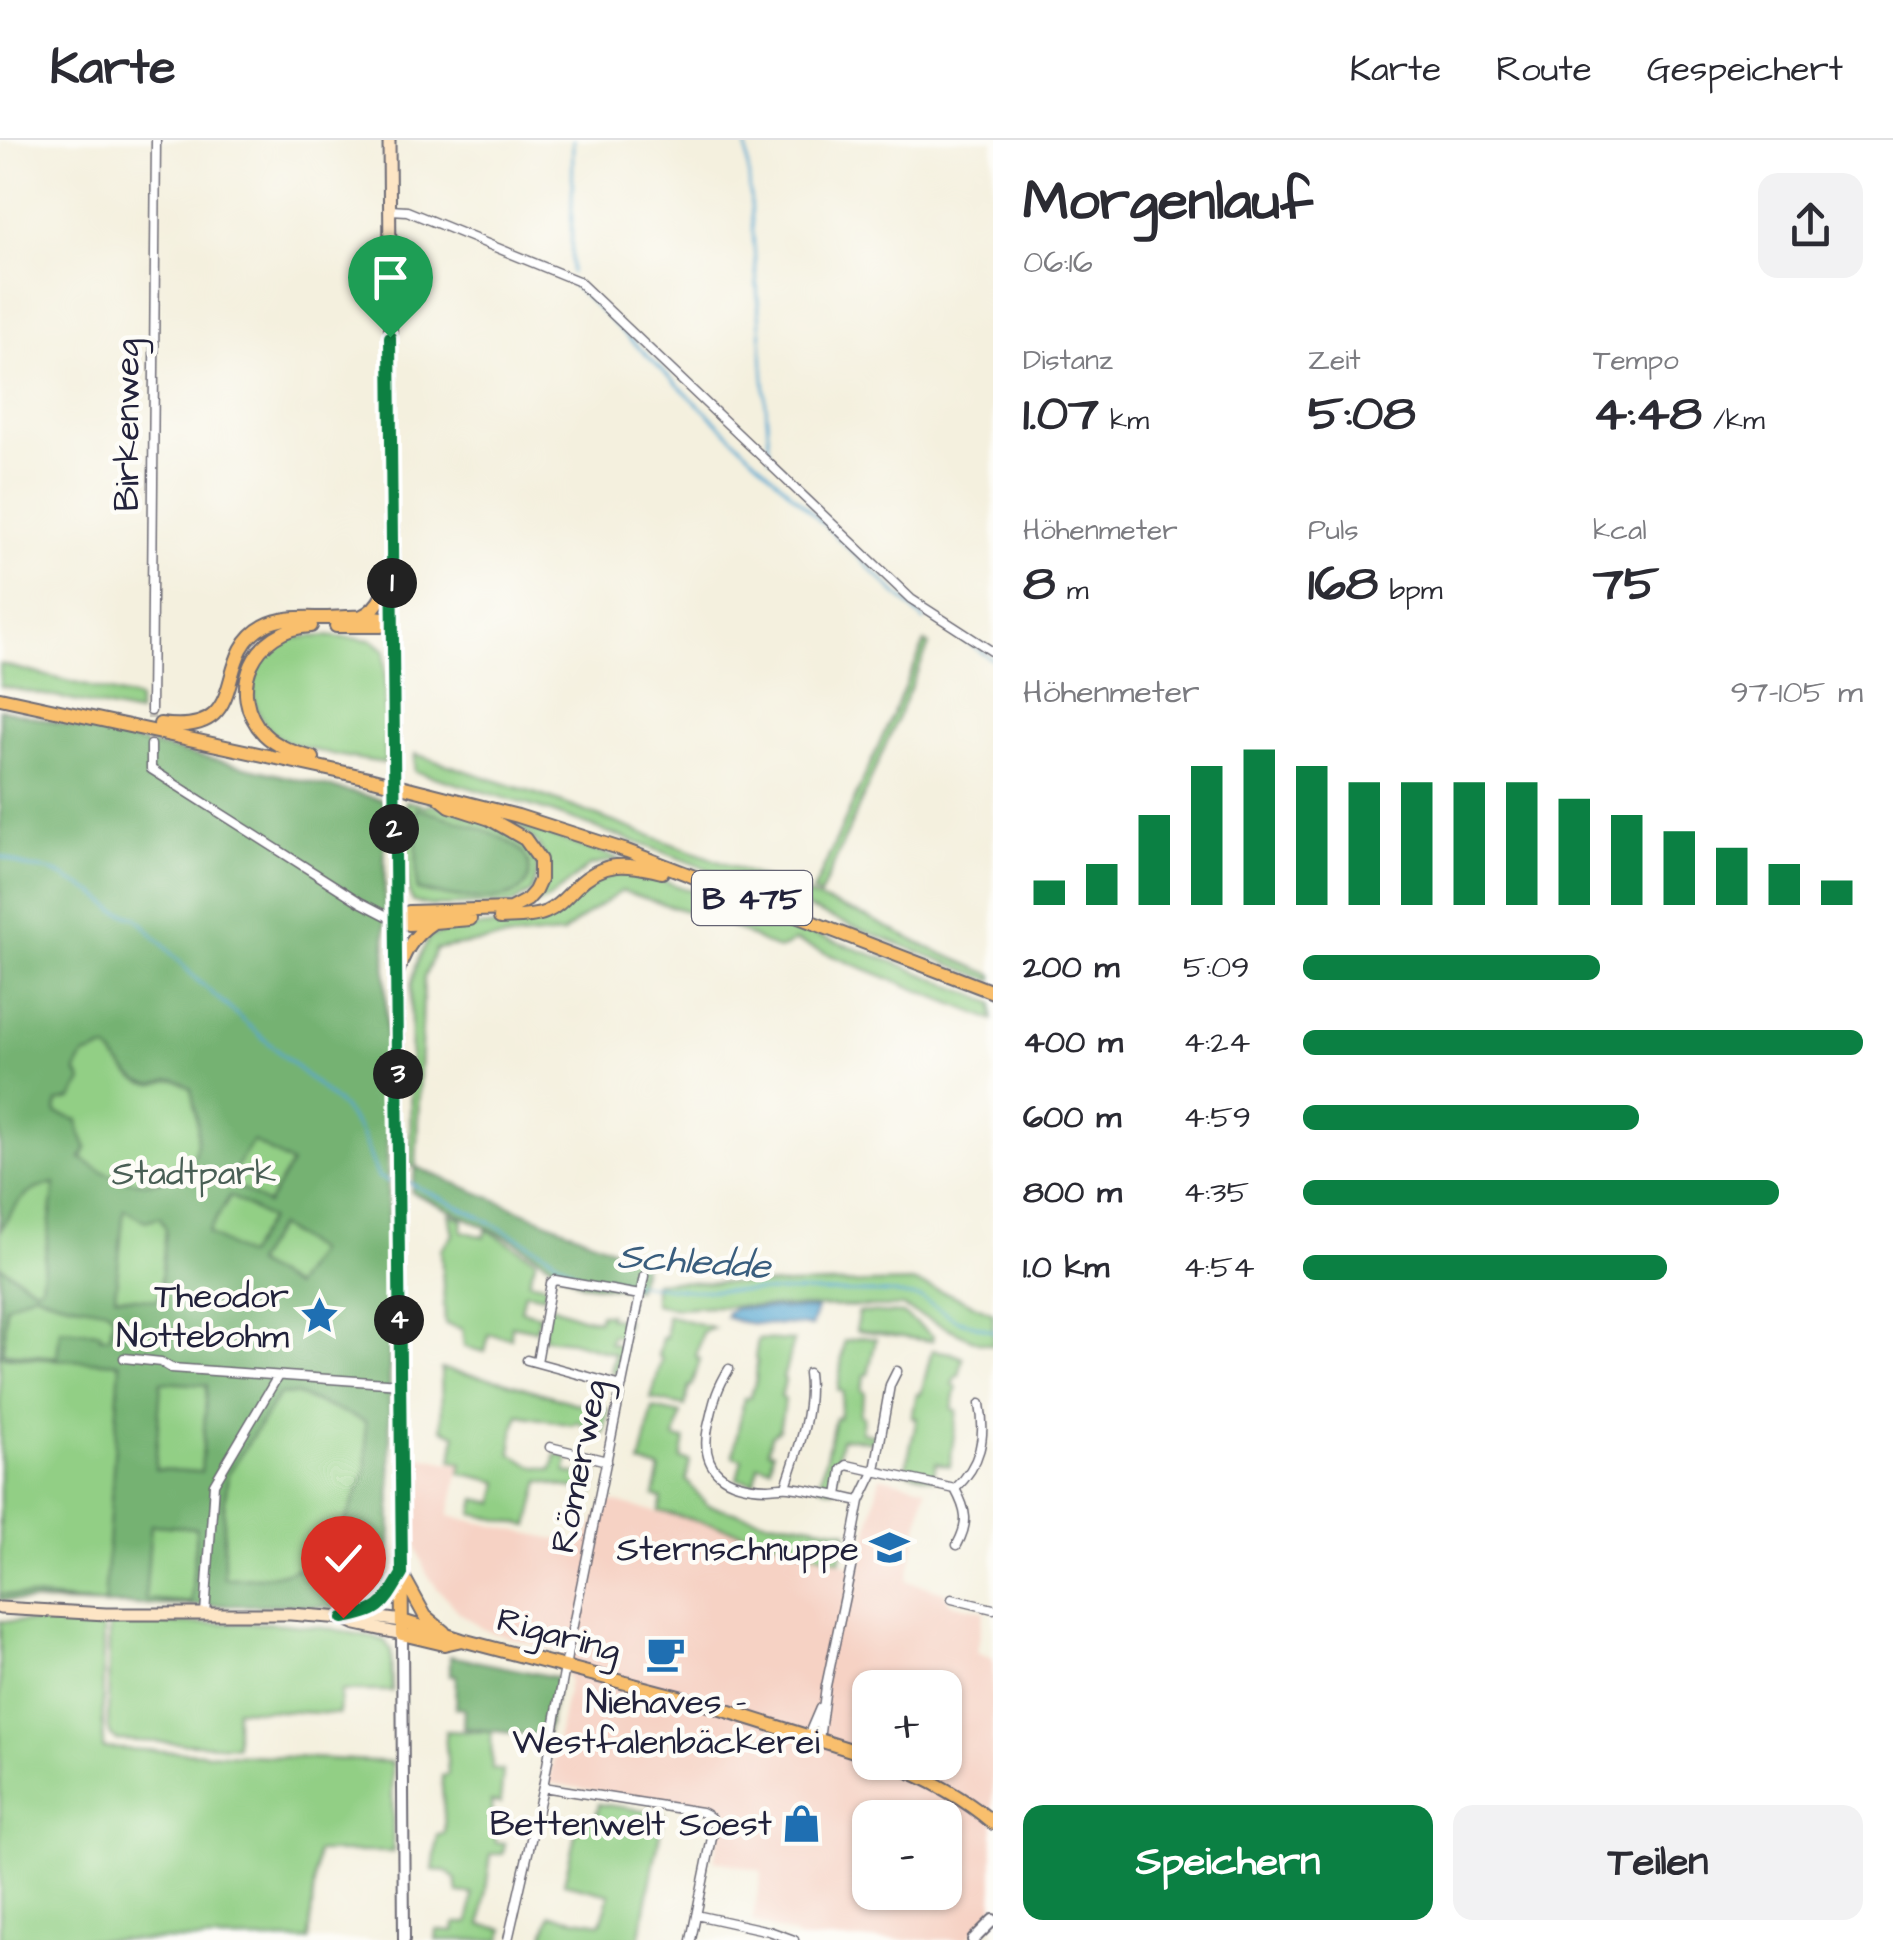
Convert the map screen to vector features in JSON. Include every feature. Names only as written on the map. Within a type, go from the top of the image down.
[{"type":"main road","points":[[389,140],[402,1628]]},
{"type":"main road","points":[[360,617],[380,602],[392,565]]},
{"type":"main road","points":[[101,720],[110,716],[170,726],[196,724],[212,716],[230,685],[240,652],[256,631],[282,620],[378,617],[392,621]]},
{"type":"main road","points":[[342,772],[266,736],[249,706],[247,684],[251,666],[267,642],[291,629],[377,626],[392,621]]},
{"type":"main road","name":"B 475","points":[[0,698],[369,778],[552,826],[678,870],[993,992]]},
{"type":"main road","points":[[394,917],[409,912],[510,909],[527,900],[538,886],[541,865],[530,844],[490,819],[450,806],[430,793]]},
{"type":"main road","points":[[394,917],[409,924],[528,916],[556,906],[588,876],[609,866],[678,870]]},
{"type":"main road","points":[[396,976],[414,938],[434,922]]},
{"type":"main road","points":[[0,1608],[343,1618],[371,1613],[384,1603],[402,1574]]},
{"type":"main road","points":[[402,1574],[425,1616],[446,1634]]},
{"type":"main road","points":[[359,1615],[402,1628]]},
{"type":"main road","points":[[343,1618],[356,1624],[402,1628]]},
{"type":"main road","name":"Rigaring","points":[[402,1628],[444,1644],[462,1640]]},
{"type":"main road","name":"Rigaring","points":[[402,1628],[446,1634],[702,1703],[852,1750]]},
{"type":"main road","points":[[925,1780],[952,1793],[993,1822]]},
{"type":"street","name":"Birkenweg","points":[[151,710],[156,140]]},
{"type":"street","points":[[390,210],[406,211],[578,281],[911,599],[993,652]]},
{"type":"street","points":[[151,744],[152,769],[360,902],[394,917]]},
{"type":"street","name":"Römerweg","points":[[508,1940],[544,1787],[644,1276]]},
{"type":"street","points":[[622,1386],[532,1361],[551,1282],[640,1295]]},
{"type":"street","points":[[124,1358],[161,1362],[171,1368],[400,1384]]},
{"type":"street","points":[[729,1369],[716,1390],[706,1440],[709,1463],[722,1478],[745,1486],[786,1486],[860,1501]]},
{"type":"street","points":[[814,1738],[851,1568],[860,1501],[875,1470],[890,1385],[897,1371]]},
{"type":"street","points":[[786,1486],[807,1417],[811,1394],[808,1373]]},
{"type":"street","points":[[205,1615],[214,1484],[278,1376]]},
{"type":"street","points":[[956,1489],[969,1476],[980,1452],[984,1425],[980,1404]]},
{"type":"street","points":[[550,1447],[607,1460]]},
{"type":"street","points":[[838,1496],[842,1469],[847,1465],[956,1489]]},
{"type":"street","points":[[956,1489],[964,1506],[966,1529],[957,1546]]},
{"type":"street","points":[[952,1599],[993,1610]]},
{"type":"street","points":[[402,1628],[404,1940]]},
{"type":"street","points":[[544,1787],[701,1812],[713,1820],[691,1940]]},
{"type":"street","points":[[696,1915],[794,1940]]},
{"type":"street","points":[[979,1938],[993,1920]]},
{"type":"shaded area","points":[[411,1455],[460,1465],[449,1516],[583,1545],[606,1500],[764,1538],[860,1569],[880,1476],[926,1488],[907,1581],[944,1592],[950,1603],[984,1611],[977,1653],[993,1659],[993,1913],[966,1940],[800,1940],[752,1922],[762,1871],[714,1860],[723,1812],[548,1783],[569,1682],[562,1653],[485,1630],[460,1613],[426,1572],[412,1523]]},
{"type":"green space","points":[[324,636],[372,640],[385,650],[385,763],[287,742],[260,717],[253,690],[254,676],[265,652],[288,639]]},
{"type":"green space","points":[[925,642],[929,645],[820,896],[813,892]]},
{"type":"green space","points":[[0,664],[138,699],[138,714],[0,686]]},
{"type":"green space","name":"Stadtpark","points":[[0,709],[384,800],[391,1543],[385,1585],[360,1608],[0,1600]]},
{"type":"green space","name":"Stadtpark","points":[[0,709],[384,800],[391,1543],[385,1585],[375,1603],[342,1608],[104,1604],[120,1363],[0,1356],[0,1266],[35,1288],[41,1285],[55,1184],[36,1189],[22,1200],[0,1231]],"holes":[[[108,1050],[140,1081],[152,1084],[177,1080],[191,1089],[197,1120],[191,1161],[176,1175],[144,1182],[106,1173],[81,1158],[87,1148],[78,1120],[56,1113],[57,1102],[72,1099],[82,1081],[76,1071],[84,1056]],[[253,1141],[291,1164],[267,1204],[228,1181]],[[230,1196],[269,1219],[246,1256],[208,1233]],[[124,1209],[145,1221],[160,1217],[166,1229],[159,1300],[115,1296]],[[278,1226],[316,1251],[293,1287],[254,1263]],[[34,1292],[108,1310],[113,1316],[110,1336],[60,1329],[57,1357],[3,1353],[6,1306]],[[161,1382],[207,1385],[201,1472],[155,1469]],[[295,1394],[365,1421],[367,1462],[345,1521],[321,1554],[306,1564],[270,1576],[224,1578],[228,1474],[279,1395]],[[151,1525],[196,1528],[191,1603],[145,1599]]]},
{"type":"green space","points":[[415,754],[552,799],[867,917],[993,975],[993,981],[666,853],[551,812],[414,771]]},
{"type":"green space","points":[[406,801],[475,818],[509,833],[532,854],[537,873],[532,891],[512,904],[432,906],[413,902],[408,891]]},
{"type":"green space","points":[[416,808],[473,825],[514,845],[528,863],[524,887],[513,895],[480,899],[417,890]]},
{"type":"green space","points":[[508,821],[620,859],[589,866],[549,899],[524,908],[544,886],[545,858],[534,840]]},
{"type":"green space","points":[[617,873],[644,874],[896,963],[993,1003],[993,1020],[795,941],[779,950],[724,923],[622,891],[562,934],[436,949],[424,978],[416,1167],[410,1166],[411,987],[429,937],[455,928],[534,924],[559,913],[593,883]]},
{"type":"green space","points":[[416,1167],[641,1259],[643,1268],[636,1290],[581,1284],[513,1240],[411,1192]]},
{"type":"green space","points":[[449,1214],[463,1219],[462,1231],[484,1237],[486,1229],[536,1259],[529,1281],[547,1285],[544,1296],[525,1292],[521,1310],[540,1315],[536,1330],[511,1325],[511,1338],[489,1334],[485,1352],[464,1347],[462,1329],[445,1324],[441,1249],[453,1235]]},
{"type":"green space","points":[[654,1282],[786,1285],[912,1282],[993,1313],[993,1345],[978,1342],[902,1307],[676,1308],[654,1304]]},
{"type":"green space","points":[[548,1305],[581,1317],[598,1320],[600,1314],[609,1314],[609,1318],[626,1320],[622,1337],[612,1335],[609,1343],[623,1347],[617,1373],[611,1372],[615,1354],[571,1341],[543,1338]]},
{"type":"green space","points":[[858,1312],[903,1314],[933,1336],[932,1341],[856,1331]]},
{"type":"green space","points":[[667,1315],[714,1328],[702,1332],[696,1357],[700,1359],[685,1406],[651,1399],[662,1359],[658,1356],[662,1338],[666,1338]]},
{"type":"green space","points":[[758,1339],[794,1341],[783,1378],[781,1397],[785,1400],[779,1429],[771,1436],[768,1450],[773,1452],[770,1467],[758,1465],[755,1483],[737,1479],[742,1459],[733,1456],[744,1398],[750,1398],[756,1380]]},
{"type":"green space","points":[[876,1339],[861,1390],[865,1393],[859,1415],[863,1417],[861,1432],[875,1435],[872,1442],[841,1439],[833,1490],[819,1486],[835,1418],[839,1418],[844,1341]]},
{"type":"green space","points":[[932,1350],[963,1358],[953,1385],[957,1387],[952,1409],[957,1411],[950,1466],[936,1463],[933,1479],[905,1471],[917,1418],[912,1417],[917,1394],[921,1394]]},
{"type":"green space","points":[[441,1369],[608,1409],[604,1434],[577,1422],[572,1425],[519,1415],[514,1428],[511,1454],[533,1466],[552,1470],[556,1454],[568,1458],[566,1472],[582,1476],[586,1462],[599,1464],[593,1493],[540,1481],[529,1526],[473,1514],[476,1499],[495,1503],[499,1482],[460,1473],[462,1463],[452,1461],[456,1434],[442,1429]]},
{"type":"green space","points":[[653,1408],[681,1414],[675,1438],[685,1440],[681,1459],[690,1461],[686,1480],[707,1505],[765,1520],[847,1531],[840,1561],[659,1511],[662,1499],[654,1496],[660,1469],[640,1464]]},
{"type":"green space","points":[[0,1594],[104,1604],[0,1600]]},
{"type":"green space","points":[[0,1621],[103,1624],[103,1748],[392,1762],[393,1852],[317,1852],[309,1940],[0,1940]]},
{"type":"green space","points":[[272,1623],[318,1627],[385,1641],[391,1651],[392,1691],[341,1691],[339,1714],[236,1709],[236,1746],[117,1740],[111,1736],[109,1624]]},
{"type":"green space","points":[[450,1656],[559,1678],[546,1736],[463,1728],[464,1709],[455,1708],[456,1675],[450,1675]]},
{"type":"green space","points":[[445,1731],[491,1732],[492,1769],[503,1771],[500,1803],[491,1802],[496,1842],[505,1843],[503,1854],[491,1854],[481,1925],[504,1929],[501,1940],[436,1940],[437,1930],[454,1931],[455,1923],[469,1923],[472,1894],[458,1893],[456,1880],[446,1871],[433,1870],[438,1835],[444,1834],[442,1776],[448,1774]]},
{"type":"green space","points":[[599,1804],[664,1813],[639,1940],[542,1940],[551,1915],[601,1923],[610,1894],[564,1883],[579,1818],[595,1820]]},
{"type":"water","points":[[736,1308],[817,1309],[811,1327],[747,1323],[726,1317],[727,1312]]},
{"type":"waterway","points":[[571,273],[573,140]]},
{"type":"waterway","points":[[746,140],[770,459]]},
{"type":"waterway","points":[[571,283],[925,621]]},
{"type":"waterway","points":[[937,621],[993,660]]},
{"type":"waterway","name":"Schledde","points":[[0,856],[62,876],[96,894],[115,910],[137,918],[197,980],[342,1107],[361,1133],[378,1177],[389,1182]]},
{"type":"waterway","name":"Schledde","points":[[407,1182],[480,1217],[583,1277],[688,1290],[892,1293],[921,1298],[955,1319],[993,1331]]},
{"type":"tunnel","points":[[151,711],[151,745]]},
{"type":"place","name":"Theodor Nottebohm","points":[[319,1315]]},
{"type":"place","name":"Sternschnuppe","points":[[889,1548]]},
{"type":"place","name":"Niehaves - Westfalenbäckerei","points":[[666,1654]]},
{"type":"place","name":"Bettenwelt Soest","points":[[802,1823]]},
{"type":"route","points":[[343,1618],[371,1613],[384,1603],[402,1574],[390,337]]}]
